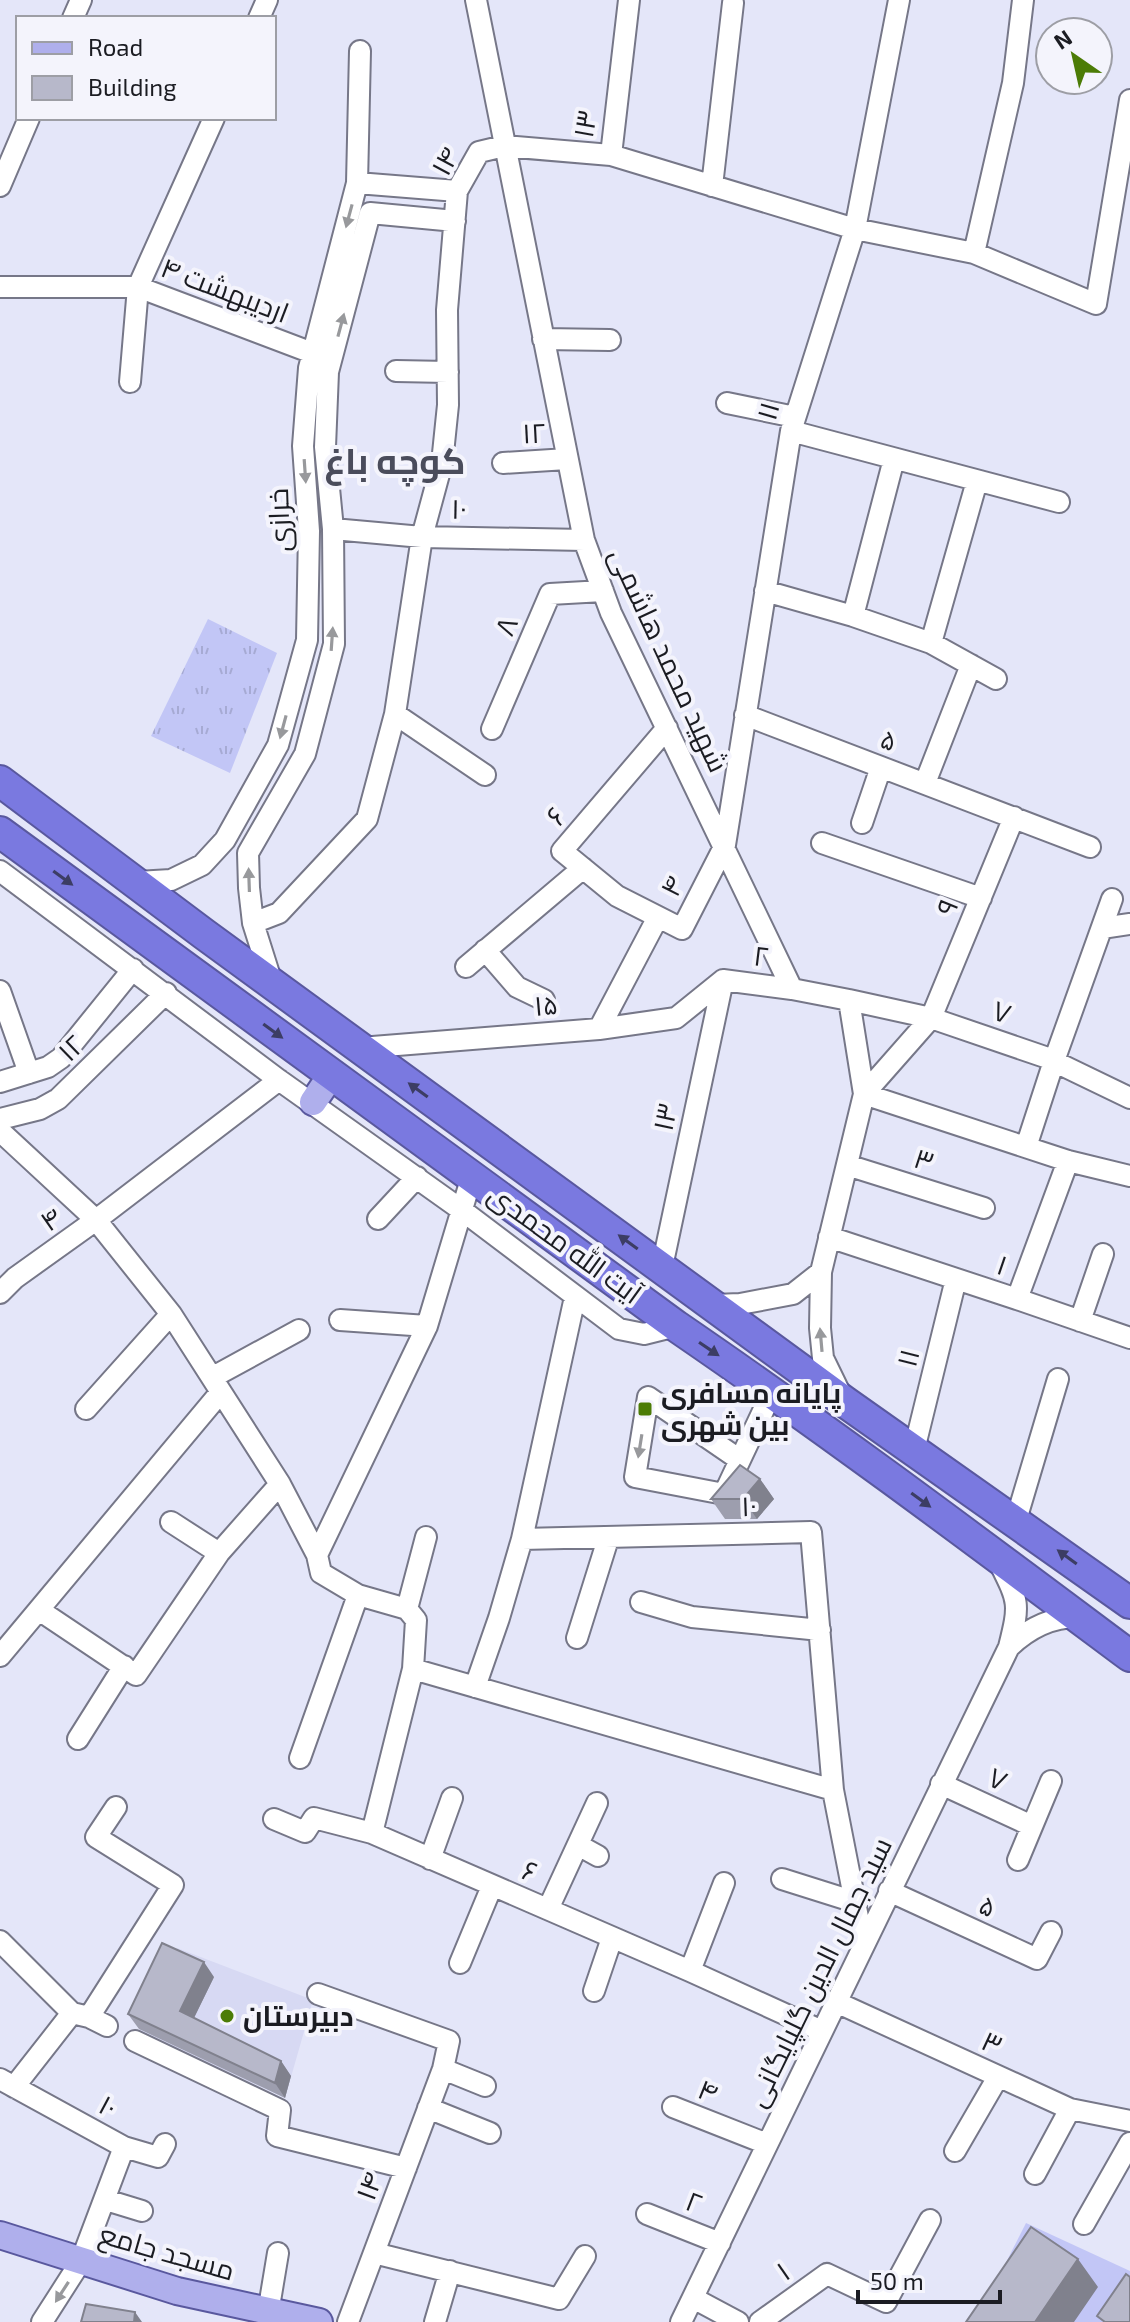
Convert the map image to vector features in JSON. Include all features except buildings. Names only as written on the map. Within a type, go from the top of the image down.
[{"type":"highway","name":"آیت الله محمدی","points":[[0,781],[204,934],[845,1402],[1130,1603]]},
{"type":"highway","name":"آیت الله محمدی","points":[[0,832],[676,1326],[995,1554],[1130,1656]]},
{"type":"highway","points":[[179,963],[188,965],[203,958],[207,942],[204,934]]},
{"type":"highway","points":[[226,997],[221,980],[231,966],[240,964],[260,974]]},
{"type":"main road","points":[[313,1102],[332,1074]]},
{"type":"main road","name":"مسجد جامع","points":[[0,2235],[177,2291],[231,2313],[268,2313],[319,2322]]},
{"type":"street","name":"شهید محمد هاشمی","points":[[476,0],[584,540],[603,591],[792,989]]},
{"type":"street","name":"۱۳","points":[[504,146],[611,155],[629,0]]},
{"type":"street","name":"۱۱","points":[[725,845],[793,424],[855,229],[899,0]]},
{"type":"street","points":[[974,253],[1013,83],[1023,0]]},
{"type":"street","points":[[712,186],[733,3]]},
{"type":"street","name":"خرازی","points":[[260,974],[249,888],[248,853],[305,754],[334,644],[333,529],[325,447],[328,372],[322,357],[357,183],[360,51]]},
{"type":"street","points":[[611,155],[855,229],[974,253],[1096,304],[1130,100]]},
{"type":"street","points":[[0,186],[28,120]]},
{"type":"street","points":[[130,382],[138,287],[213,120]]},
{"type":"street","name":"۱۴","points":[[253,923],[279,913],[367,819],[395,714],[422,537],[442,463],[448,405],[447,310],[457,191],[479,152],[504,146]]},
{"type":"street","points":[[357,183],[457,191]]},
{"type":"street","name":"خرازی","points":[[137,882],[171,880],[202,865],[225,840],[278,745],[307,640],[309,531],[303,446],[309,368],[322,357],[370,213],[455,221]]},
{"type":"street","name":"اردیبهشت ۴","points":[[0,287],[138,287],[322,357]]},
{"type":"street","points":[[543,339],[610,340]]},
{"type":"street","points":[[396,371],[448,372]]},
{"type":"street","points":[[727,403],[894,459],[1059,502]]},
{"type":"street","name":"۱۲","points":[[503,463],[567,459]]},
{"type":"street","points":[[853,616],[894,459]]},
{"type":"street","points":[[931,643],[977,481]]},
{"type":"street","name":"۱۰","points":[[333,529],[422,537],[584,540]]},
{"type":"street","name":"۸","points":[[492,729],[550,594],[603,591]]},
{"type":"street","points":[[765,591],[853,616],[931,643],[996,679]]},
{"type":"street","points":[[925,783],[971,665]]},
{"type":"street","points":[[395,714],[485,775]]},
{"type":"street","name":"۵","points":[[745,715],[1090,847]]},
{"type":"street","name":"۶","points":[[658,917],[617,896],[562,851],[667,728]]},
{"type":"street","points":[[862,823],[881,767]]},
{"type":"street","name":"۹","points":[[931,1018],[1014,817]]},
{"type":"street","points":[[822,843],[981,898]]},
{"type":"street","name":"۴","points":[[658,917],[682,929],[725,845]]},
{"type":"street","points":[[466,967],[583,868]]},
{"type":"street","points":[[0,871],[619,1329],[644,1334],[676,1326]]},
{"type":"street","points":[[1026,1147],[1112,899]]},
{"type":"street","points":[[599,1029],[658,917]]},
{"type":"street","points":[[1102,928],[1130,924]]},
{"type":"street","points":[[485,950],[517,987],[544,1000]]},
{"type":"street","points":[[0,1082],[48,1067],[61,1058],[133,969]]},
{"type":"street","name":"۱۳","points":[[662,1267],[723,980]]},
{"type":"street","name":"۲","points":[[723,980],[792,989]]},
{"type":"street","name":"۱۵","points":[[360,1048],[599,1029],[676,1018],[723,980]]},
{"type":"street","points":[[792,989],[849,1000],[864,1094],[821,1272],[823,1358],[845,1402]]},
{"type":"street","points":[[0,991],[29,1073]]},
{"type":"street","name":"۱۲","points":[[0,1119],[40,1109],[58,1099],[166,993]]},
{"type":"street","name":"۷","points":[[849,1000],[931,1018],[1054,1061],[1130,1098]]},
{"type":"street","points":[[864,1094],[931,1018]]},
{"type":"street","name":"۴","points":[[0,1293],[15,1278],[279,1080]]},
{"type":"street","points":[[864,1094],[1068,1161],[1130,1176]]},
{"type":"street","points":[[0,1131],[96,1220],[171,1314],[280,1484],[317,1555],[321,1573],[358,1595],[407,1609],[416,1620],[413,1669],[372,1833]]},
{"type":"street","name":"۱","points":[[829,1237],[1017,1299],[1068,1161]]},
{"type":"street","name":"۳","points":[[847,1165],[984,1208]]},
{"type":"street","points":[[317,1555],[427,1326],[472,1176]]},
{"type":"street","points":[[378,1219],[417,1177]]},
{"type":"street","points":[[1080,1321],[1103,1254]]},
{"type":"street","points":[[714,1305],[740,1304],[793,1294],[821,1272]]},
{"type":"street","name":"۱۱","points":[[914,1450],[956,1279]]},
{"type":"street","points":[[475,1687],[522,1539],[575,1297]]},
{"type":"street","points":[[1017,1299],[1130,1338]]},
{"type":"street","points":[[86,1409],[171,1314]]},
{"type":"street","points":[[340,1320],[427,1326]]},
{"type":"street","points":[[1,1653],[39,1610],[216,1385],[299,1330]]},
{"type":"street","points":[[1016,1520],[1058,1379]]},
{"type":"street","points":[[740,1460],[648,1397],[635,1477],[724,1494],[740,1460],[772,1392]]},
{"type":"street","points":[[39,1610],[136,1675],[219,1553],[280,1484]]},
{"type":"street","points":[[171,1522],[219,1553]]},
{"type":"street","name":"۱۰","points":[[522,1539],[811,1532],[833,1790],[863,1943]]},
{"type":"street","points":[[407,1609],[426,1537]]},
{"type":"street","points":[[577,1638],[608,1539]]},
{"type":"street","points":[[995,1554],[1017,1599],[1009,1647]]},
{"type":"street","points":[[300,1758],[358,1595]]},
{"type":"street","points":[[641,1602],[692,1617],[820,1630]]},
{"type":"street","points":[[1009,1647],[1023,1633],[1051,1620],[1077,1617]]},
{"type":"street","name":"سید جمال الدین گلپایگانی","points":[[681,2322],[1009,1647]]},
{"type":"street","points":[[78,1739],[124,1666]]},
{"type":"street","points":[[413,1669],[833,1790]]},
{"type":"street","points":[[1018,1860],[1051,1781]]},
{"type":"street","name":"۷","points":[[941,1784],[1032,1826]]},
{"type":"street","points":[[430,1859],[452,1798]]},
{"type":"street","points":[[548,1909],[597,1803]]},
{"type":"street","points":[[7,2083],[89,2019],[173,1885],[96,1837],[116,1807]]},
{"type":"street","name":"۶","points":[[274,1819],[305,1832],[314,1818],[372,1833],[822,2031]]},
{"type":"street","points":[[578,1845],[598,1856]]},
{"type":"street","points":[[782,1879],[855,1902]]},
{"type":"street","points":[[690,1971],[724,1883]]},
{"type":"street","points":[[460,1963],[492,1886]]},
{"type":"street","name":"۵","points":[[889,1891],[1037,1959],[1051,1932]]},
{"type":"street","points":[[594,1991],[612,1938]]},
{"type":"street","points":[[0,1941],[89,2019]]},
{"type":"street","points":[[318,1994],[449,2041],[443,2069],[485,2086]]},
{"type":"street","name":"۳","points":[[836,2002],[1070,2109],[1130,2121]]},
{"type":"street","points":[[135,2041],[280,2110],[277,2136],[406,2168]]},
{"type":"street","name":"۱۴","points":[[348,2322],[443,2069]]},
{"type":"street","points":[[955,2151],[998,2077]]},
{"type":"street","name":"۱۰","points":[[7,2083],[124,2147],[81,2261],[42,2322]]},
{"type":"street","name":"۴","points":[[673,2107],[767,2144]]},
{"type":"street","points":[[428,2108],[490,2133]]},
{"type":"street","points":[[1035,2174],[1070,2109]]},
{"type":"street","points":[[1084,2224],[1130,2143]]},
{"type":"street","points":[[124,2147],[158,2157],[165,2144]]},
{"type":"street","points":[[106,2200],[142,2211]]},
{"type":"street","name":"۲","points":[[647,2214],[720,2243]]},
{"type":"street","name":"۱","points":[[763,2321],[827,2274],[886,2302],[930,2220]]},
{"type":"street","points":[[268,2313],[278,2253]]},
{"type":"street","points":[[374,2253],[559,2299],[585,2256]]},
{"type":"street","points":[[435,2322],[450,2271]]},
{"type":"street","points":[[693,2298],[738,2322]]},
{"type":"shaded area","name":"دبیرستان","points":[[177,1948],[313,2000],[285,2098],[138,2031]]},
{"type":"green space","points":[[208,619],[277,653],[230,773],[151,736]]},
{"type":"green space","points":[[1026,2223],[1130,2271],[1130,2322],[976,2322]]},
{"type":"place","name":"پایانه مسافری بین شهری","points":[[645,1409]]},
{"type":"place","name":"دبیرستان","points":[[227,2016]]},
{"type":"district","name":"کوچه باغ","points":[[395,461]]}]
